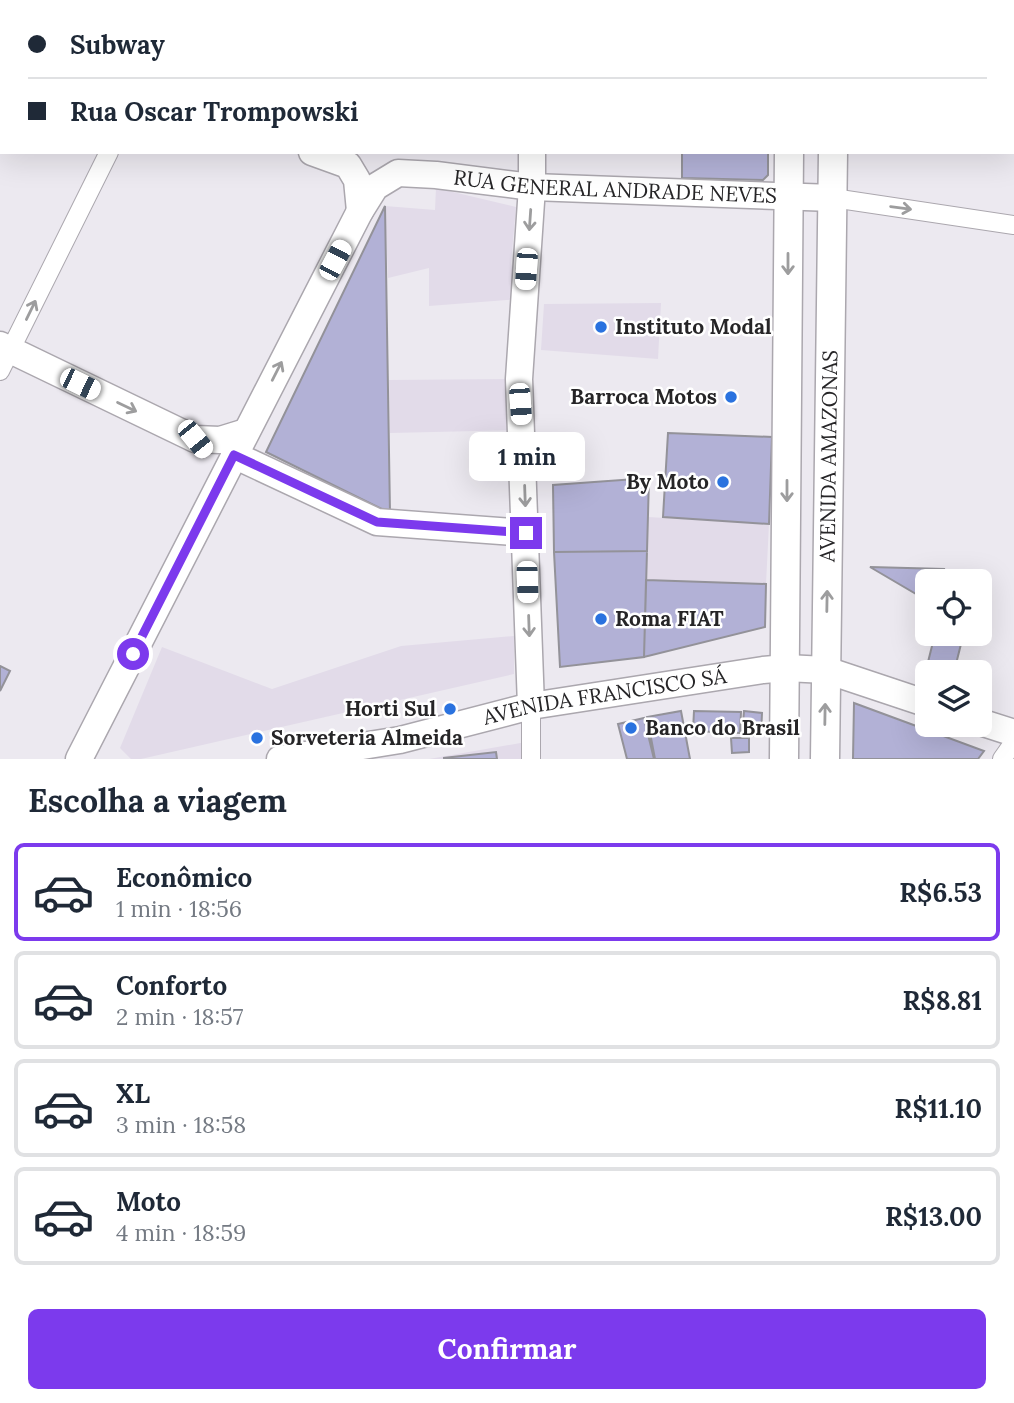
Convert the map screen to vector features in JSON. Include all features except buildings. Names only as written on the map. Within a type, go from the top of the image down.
[{"type":"main road","name":"AVENIDA AMAZONAS","points":[[784,759],[789,154]]},
{"type":"main road","name":"AVENIDA AMAZONAS","points":[[825,759],[833,154]]},
{"type":"street","points":[[108,154],[4,356],[195,439],[240,444],[377,522],[526,533]]},
{"type":"street","points":[[79,759],[360,211],[357,180],[348,165],[318,154]]},
{"type":"street","points":[[531,154],[532,187],[519,379],[526,533],[531,759]]},
{"type":"street","name":"RUA GENERAL ANDRADE NEVES","points":[[360,211],[375,187],[398,173],[532,187],[833,198]]},
{"type":"street","points":[[833,198],[1014,225]]},
{"type":"street","points":[[195,439],[211,459],[221,481]]},
{"type":"street","name":"AVENIDA FRANCISCO SÁ","points":[[280,759],[392,750],[531,706],[786,668],[826,670],[915,700]]},
{"type":"street","points":[[992,726],[1014,733]]},
{"type":"street","points":[[1002,759],[1014,742]]},
{"type":"shaded area","points":[[436,188],[516,207],[511,263],[518,299],[429,306],[429,268],[388,278],[385,206],[435,210]]},
{"type":"shaded area","name":"Instituto Modal","points":[[661,303],[658,359],[541,350],[544,304]]},
{"type":"shaded area","points":[[519,379],[522,430],[390,433],[389,380]]},
{"type":"shaded area","points":[[648,517],[769,524],[766,584],[646,580]]},
{"type":"shaded area","points":[[514,636],[514,674],[141,759],[131,759],[120,748],[162,647],[272,689],[401,646]]},
{"type":"shaded area","points":[[526,742],[528,759],[429,759]]},
{"type":"place","name":"Instituto Modal","points":[[601,327]]},
{"type":"place","name":"Barroca Motos","points":[[731,397]]},
{"type":"place","name":"By Moto","points":[[723,482]]},
{"type":"place","name":"Roma FIAT","points":[[601,619]]},
{"type":"place","name":"Horti Sul","points":[[450,709]]},
{"type":"place","name":"Banco do Brasil","points":[[631,728]]},
{"type":"place","name":"Sorveteria Almeida","points":[[257,738]]},
{"type":"route","points":[[133,654],[234,455],[377,522],[526,533]]}]
